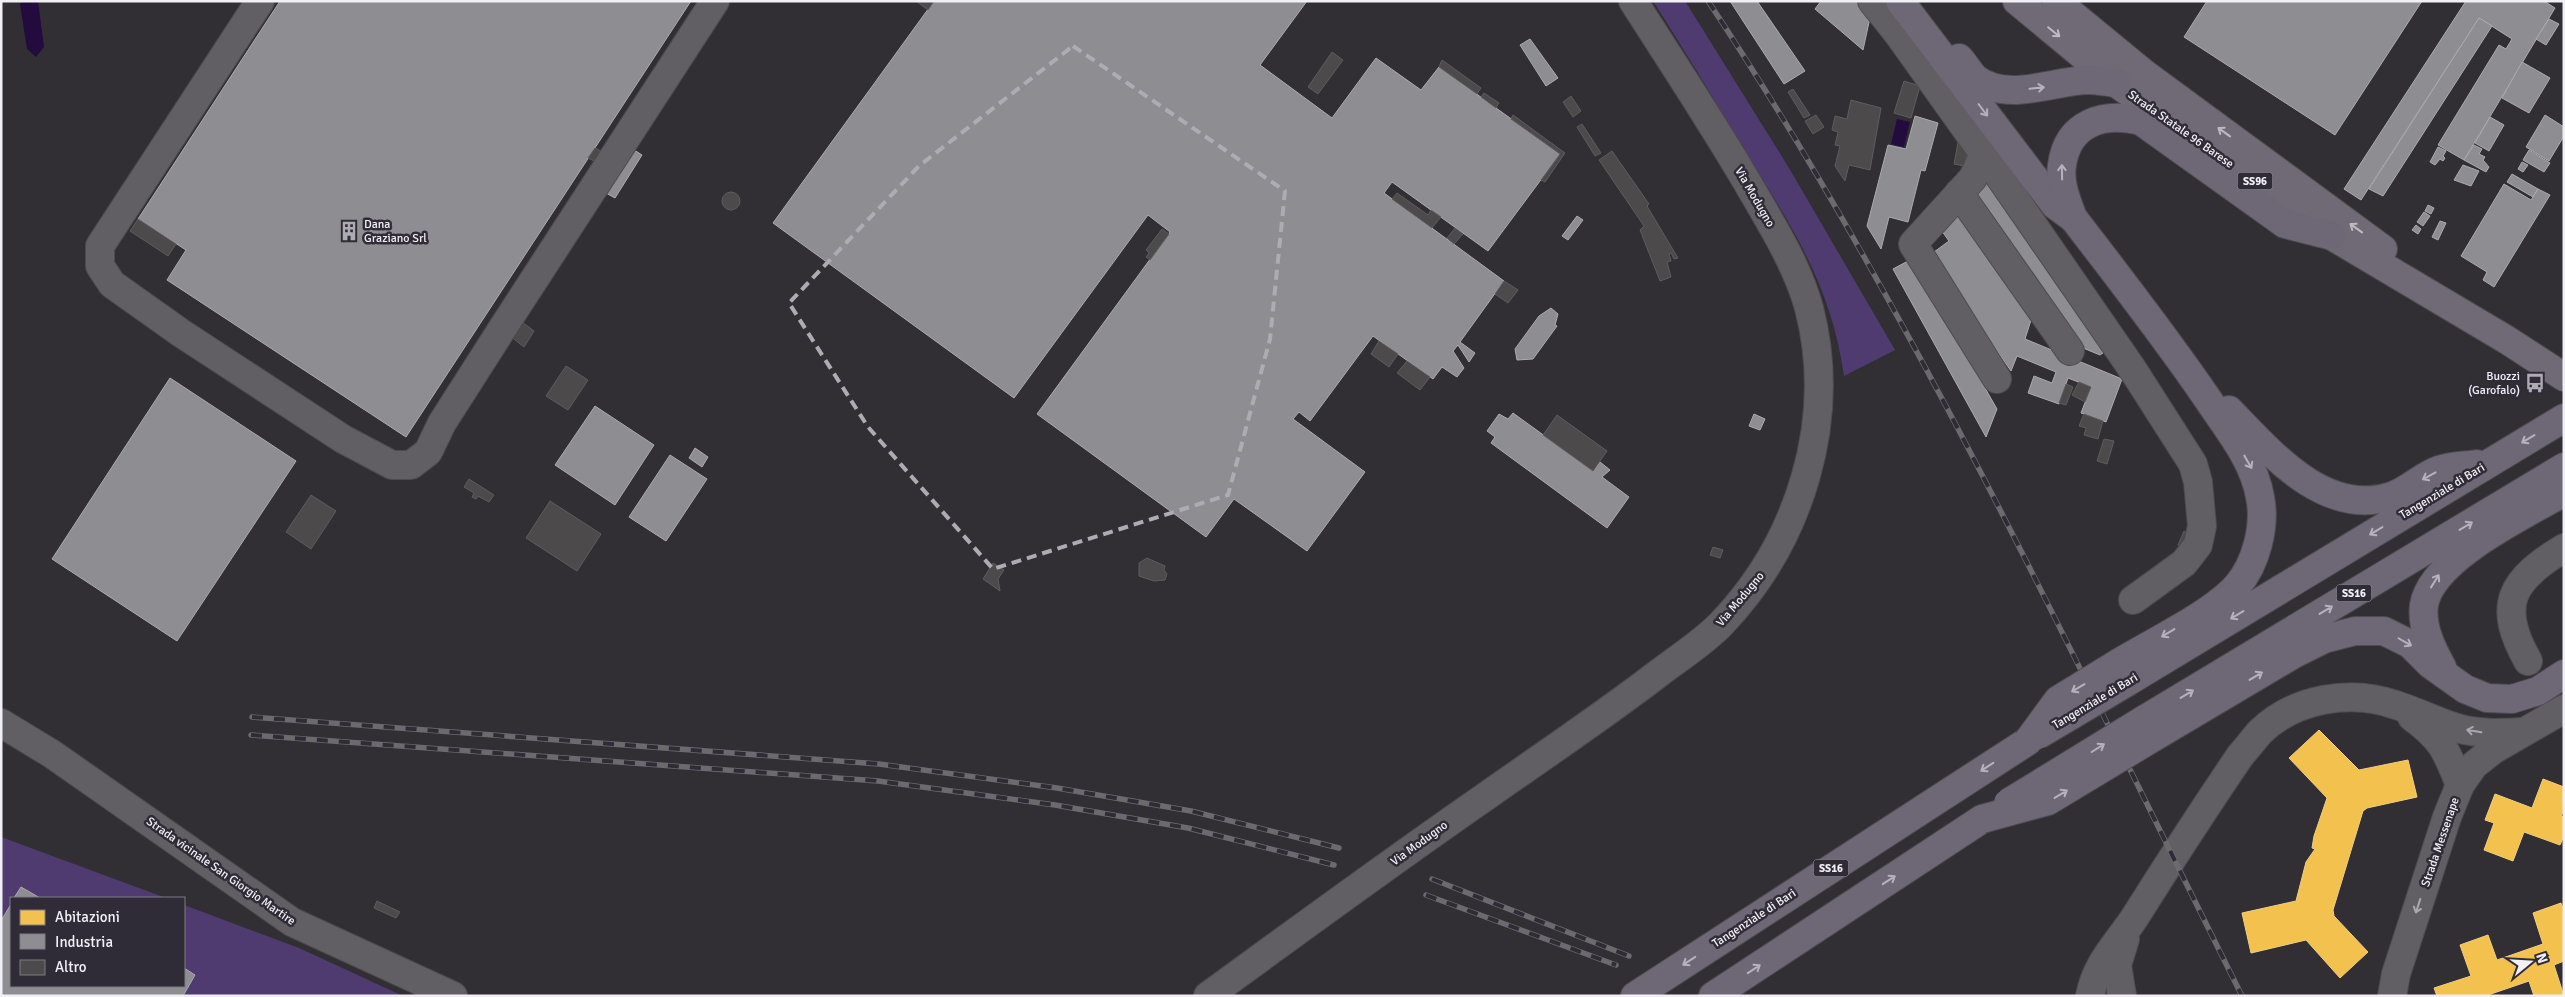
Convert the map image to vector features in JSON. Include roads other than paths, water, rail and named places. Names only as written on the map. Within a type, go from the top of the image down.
[{"type":"highway","points":[[1905,9],[1960,59],[1976,79],[1993,86],[2032,89],[2090,80],[2116,83]]},
{"type":"highway","points":[[1905,9],[2055,205],[2074,219]]},
{"type":"highway","points":[[2124,672],[2221,601],[2238,585],[2253,559],[2261,529],[2261,498],[2252,469],[2231,433],[2183,363],[2074,219],[2063,190],[2062,166],[2068,144],[2082,128],[2101,118],[2121,116],[2141,121],[2285,224],[2332,236]]},
{"type":"highway","points":[[2183,363],[2269,450],[2314,486],[2336,497],[2366,502],[2394,496],[2438,470],[2493,461]]},
{"type":"highway","name":"Tangenziale di Bari","points":[[1635,996],[2028,741],[2124,672],[2493,461],[2564,418]]},
{"type":"highway","name":"SS16","points":[[1713,996],[1982,820],[2150,728],[2564,468]]},
{"type":"highway","points":[[2447,675],[2432,649],[2425,626],[2424,606],[2431,587],[2441,571],[2462,553],[2564,492]]},
{"type":"highway","points":[[2150,728],[2324,639],[2355,631],[2384,632],[2410,644],[2430,664],[2465,689],[2487,698],[2512,699],[2538,691],[2559,698]]},
{"type":"main road","name":"Strada Statale 96 Barese","points":[[2017,1],[2116,83],[2332,236],[2507,340],[2564,377]]},
{"type":"main road","name":"Strada Statale 96 Barese","points":[[2056,1],[2145,74],[2507,340]]},
{"type":"street","points":[[260,1],[100,246],[100,266],[112,284],[181,333],[344,439],[392,466],[411,465],[428,452],[442,423],[715,1]]},
{"type":"street","name":"Via Modugno","points":[[1208,996],[1425,838],[1640,688],[1719,626],[1758,579],[1778,549],[1793,516],[1809,463],[1818,407],[1815,342],[1808,308],[1791,262],[1764,211],[1633,1]]},
{"type":"street","points":[[1872,1],[1899,35],[1984,154],[2134,370],[2192,464],[2198,482],[2202,526],[2198,545],[2184,563],[2133,600]]},
{"type":"street","points":[[1984,154],[1973,178],[1913,244],[1997,379]]},
{"type":"street","points":[[1959,193],[2070,351]]},
{"type":"street","points":[[2528,661],[2515,639],[2510,619],[2511,600],[2522,582],[2547,558],[2564,548]]},
{"type":"street","points":[[2090,996],[2099,968],[2110,948],[2132,921],[2240,756],[2261,731],[2287,713],[2315,702],[2337,697],[2362,697],[2395,704],[2462,729],[2481,733],[2522,732]]},
{"type":"street","name":"Strada Messenape","points":[[2392,996],[2396,974],[2447,817],[2460,785],[2474,765],[2493,750],[2522,732],[2559,698]]},
{"type":"street","points":[[2395,704],[2434,733],[2446,750],[2460,785]]},
{"type":"street","name":"Strada vicinale San Giorgio Martire","points":[[1,723],[52,754],[292,922],[453,996]]},
{"type":"street","points":[[2122,996],[2117,965],[2132,921]]},
{"type":"railway","points":[[1708,1],[1784,120],[1856,242],[1924,365],[2054,616],[2242,996]]},
{"type":"railway","points":[[252,717],[879,764],[1057,788],[1191,811],[1339,848]]},
{"type":"railway","points":[[251,735],[878,781],[1055,805],[1188,828],[1334,865]]},
{"type":"railway","points":[[1432,879],[1629,956]]},
{"type":"railway","points":[[1426,895],[1616,965]]},
{"type":"place","name":"Dana Graziano Srl","points":[[349,231]]},
{"type":"place","name":"Buozzi (Garofalo)","points":[[2535,383]]}]
